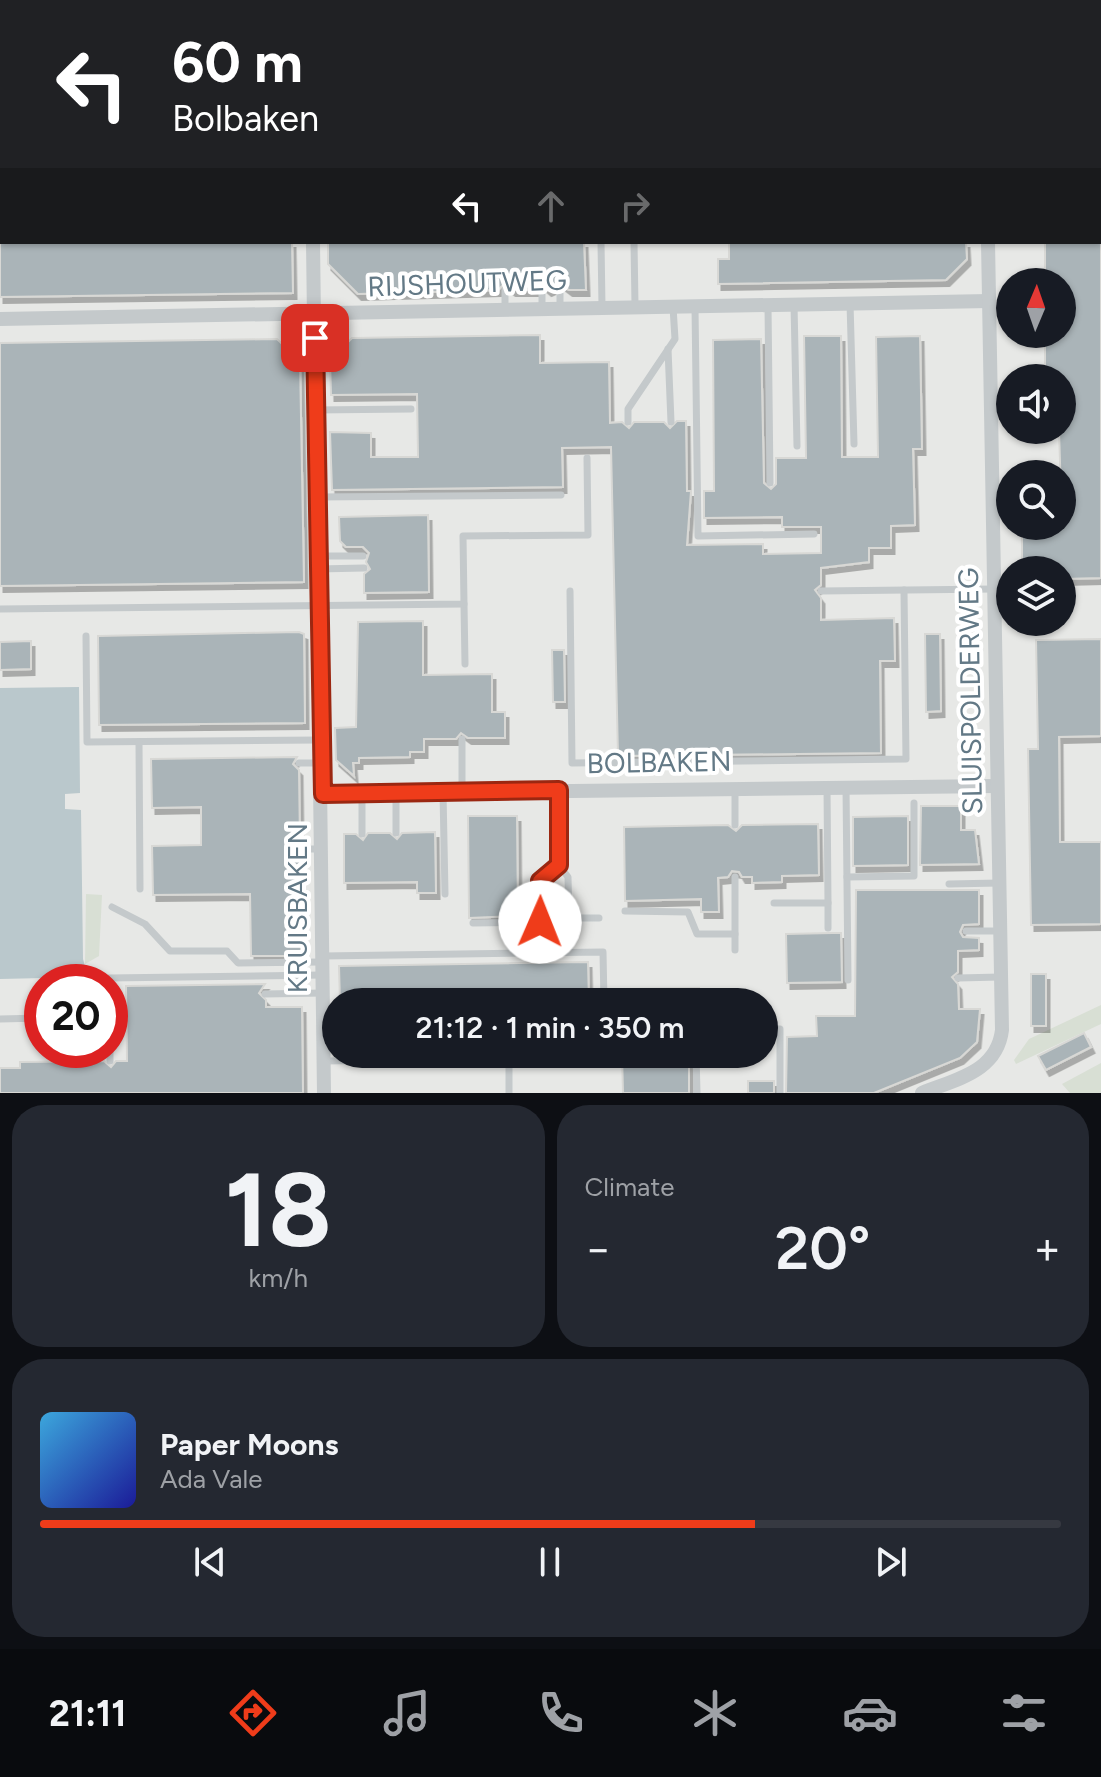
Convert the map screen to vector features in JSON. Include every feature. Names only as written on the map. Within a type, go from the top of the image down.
[{"type":"street","name":"KRUISBAKEN","points":[[313,244],[323,794],[323,988]]},
{"type":"street","name":"SLUISPOLDERWEG","points":[[922,1093],[975,1071],[995,1056],[1002,1030],[988,244]]},
{"type":"street","name":"RIJSHOUTWEG","points":[[0,319],[505,307],[989,301]]},
{"type":"street","name":"BOLBAKEN","points":[[323,794],[996,786]]},
{"type":"street","name":"KRUISBAKEN","points":[[324,1068],[324,1093]]},
{"type":"lane","points":[[601,244],[602,306]]},
{"type":"lane","points":[[634,244],[635,305]]},
{"type":"lane","points":[[505,290],[505,307]]},
{"type":"lane","points":[[542,290],[542,307]]},
{"type":"lane","points":[[560,290],[560,306]]},
{"type":"lane","points":[[850,303],[854,444]]},
{"type":"lane","points":[[768,304],[770,483]]},
{"type":"lane","points":[[794,304],[797,446]]},
{"type":"lane","points":[[628,422],[628,409],[675,339],[673,305]]},
{"type":"lane","points":[[695,305],[698,536],[814,534]]},
{"type":"lane","points":[[668,349],[671,422]]},
{"type":"lane","points":[[315,410],[411,409]]},
{"type":"lane","points":[[465,664],[463,536],[588,535],[587,458]]},
{"type":"lane","points":[[317,497],[561,495]]},
{"type":"lane","points":[[318,563],[363,556]]},
{"type":"lane","points":[[318,563],[364,568]]},
{"type":"lane","points":[[821,591],[994,589]]},
{"type":"lane","points":[[570,591],[572,763],[906,759],[904,590]]},
{"type":"lane","points":[[0,609],[464,604]]},
{"type":"lane","points":[[86,636],[87,742],[321,740]]},
{"type":"lane","points":[[462,739],[462,792]]},
{"type":"lane","points":[[139,742],[140,889]]},
{"type":"lane","points":[[299,763],[321,763]]},
{"type":"lane","points":[[735,787],[735,825]]},
{"type":"lane","points":[[827,787],[828,928]]},
{"type":"lane","points":[[846,787],[848,980]]},
{"type":"lane","points":[[559,790],[559,865],[568,877],[569,918],[599,918]]},
{"type":"lane","points":[[443,792],[445,894]]},
{"type":"lane","points":[[362,793],[362,834]]},
{"type":"lane","points":[[396,793],[396,833]]},
{"type":"lane","points":[[847,877],[914,876],[914,803]]},
{"type":"lane","points":[[300,849],[323,849]]},
{"type":"lane","points":[[473,923],[540,922],[540,881],[559,865]]},
{"type":"lane","points":[[735,877],[735,950]]},
{"type":"lane","points":[[949,884],[999,883]]},
{"type":"lane","points":[[774,903],[828,903]]},
{"type":"lane","points":[[112,907],[145,924],[170,951],[227,951],[238,963],[323,965]]},
{"type":"lane","points":[[625,911],[688,912],[697,934],[735,934]]},
{"type":"lane","points":[[966,931],[1000,931]]},
{"type":"lane","points":[[128,977],[603,952],[604,988]]},
{"type":"lane","points":[[958,978],[1001,977]]},
{"type":"lane","points":[[265,994],[322,993]]},
{"type":"lane","points":[[0,1019],[24,1018]]},
{"type":"lane","points":[[778,1029],[780,1093]]},
{"type":"lane","points":[[509,1068],[509,1093]]},
{"type":"lane","points":[[696,1068],[697,1093]]},
{"type":"shaded area","points":[[0,244],[1101,244],[1101,1093],[0,1093]]},
{"type":"shaded area","points":[[79,687],[80,793],[65,794],[65,809],[81,810],[84,964],[24,964],[24,978],[0,979],[0,688]]},
{"type":"shaded area","points":[[86,894],[102,895],[99,956],[85,964]]},
{"type":"shaded area","points":[[1101,1005],[1101,1024],[1016,1064],[1014,1060],[1029,1039]]},
{"type":"shaded area","points":[[1101,1063],[1101,1093],[1070,1093],[1062,1084]]},
{"type":"building","points":[[0,244],[292,244],[293,293],[0,297]]},
{"type":"building","points":[[328,244],[584,244],[586,290],[569,290],[561,284],[548,290],[541,284],[536,290],[512,290],[504,284],[498,290],[358,294],[328,264]]},
{"type":"building","points":[[729,244],[966,244],[967,259],[946,280],[718,284],[718,259],[729,259]]},
{"type":"building","points":[[1045,244],[1101,244],[1101,578],[1076,579],[1076,556],[1022,556],[1022,540],[1076,540],[1076,460],[1060,460],[1059,444],[1076,444],[1076,364],[1045,364],[1045,348],[1076,348],[1076,268],[1045,268]]},
{"type":"building","points":[[540,335],[540,363],[609,362],[610,423],[622,422],[629,428],[634,422],[664,422],[670,428],[677,421],[686,421],[687,491],[691,491],[687,545],[763,544],[763,554],[821,553],[821,527],[782,527],[782,517],[704,518],[704,491],[714,491],[713,340],[761,339],[764,483],[771,489],[776,484],[776,458],[806,458],[804,336],[841,336],[842,457],[878,457],[876,337],[920,336],[922,449],[913,449],[915,525],[891,526],[891,548],[869,548],[869,562],[821,568],[821,585],[815,590],[821,598],[821,620],[894,618],[895,661],[880,661],[881,753],[618,756],[611,447],[562,448],[563,487],[332,490],[330,432],[371,433],[371,457],[418,457],[417,394],[331,395],[330,360],[352,338]]},
{"type":"building","points":[[277,339],[300,361],[304,582],[0,586],[0,343]]},
{"type":"building","points":[[428,515],[429,592],[364,593],[364,574],[370,569],[366,562],[369,553],[363,547],[346,547],[340,541],[339,517]]},
{"type":"building","points":[[423,621],[423,675],[492,674],[492,712],[505,712],[505,738],[468,738],[461,733],[456,739],[424,739],[424,752],[410,752],[410,757],[359,758],[359,763],[353,763],[354,776],[336,760],[335,728],[356,727],[358,622]]},
{"type":"building","points":[[304,634],[305,723],[99,725],[98,636]]},
{"type":"building","points":[[925,634],[940,634],[941,711],[926,712]]},
{"type":"building","points":[[1101,639],[1101,736],[1059,737],[1060,842],[1101,842],[1101,924],[1031,925],[1028,749],[1038,749],[1036,640]]},
{"type":"building","points":[[31,641],[31,669],[0,670],[0,642]]},
{"type":"building","points":[[552,650],[564,650],[565,702],[553,702]]},
{"type":"building","points":[[297,757],[293,764],[299,770],[300,843],[294,850],[300,856],[301,956],[251,956],[250,894],[153,895],[152,846],[201,845],[201,807],[152,808],[151,759]]},
{"type":"building","points":[[921,806],[961,806],[961,830],[975,830],[979,864],[920,865]]},
{"type":"building","points":[[468,816],[517,816],[518,916],[469,918]]},
{"type":"building","points":[[908,816],[908,865],[853,866],[853,817]]},
{"type":"building","points":[[818,824],[819,875],[782,876],[782,882],[752,883],[752,877],[742,877],[739,872],[732,871],[728,877],[718,878],[719,912],[701,912],[701,899],[625,901],[624,827],[728,825],[736,831],[742,825]]},
{"type":"building","points":[[435,832],[436,893],[417,893],[417,882],[344,883],[344,834],[356,834],[363,840],[368,833],[390,833],[397,839],[402,833]]},
{"type":"building","points":[[856,890],[979,890],[979,924],[963,925],[960,932],[963,937],[979,938],[979,950],[958,951],[958,972],[952,977],[958,984],[959,1009],[980,1009],[977,1042],[960,1058],[874,1093],[786,1093],[787,1037],[817,1036],[816,1016],[855,1016]]},
{"type":"building","points":[[841,933],[842,982],[787,983],[786,934]]},
{"type":"building","points":[[588,962],[589,988],[340,988],[339,966]]},
{"type":"building","points":[[1031,974],[1046,974],[1046,1026],[1031,1026]]},
{"type":"building","points":[[265,984],[259,993],[266,1000],[266,1007],[302,1007],[303,1093],[0,1093],[0,1068],[20,1068],[20,1062],[24,1062],[24,1068],[128,1068],[128,986]]},
{"type":"building","points":[[1084,1033],[1091,1047],[1046,1070],[1038,1056]]},
{"type":"building","points":[[622,1068],[689,1068],[689,1093],[623,1093]]},
{"type":"building","points":[[748,1081],[774,1081],[774,1093],[748,1093]]},
{"type":"route","points":[[315,338],[323,794],[559,790],[559,865],[540,881],[540,922]]}]
